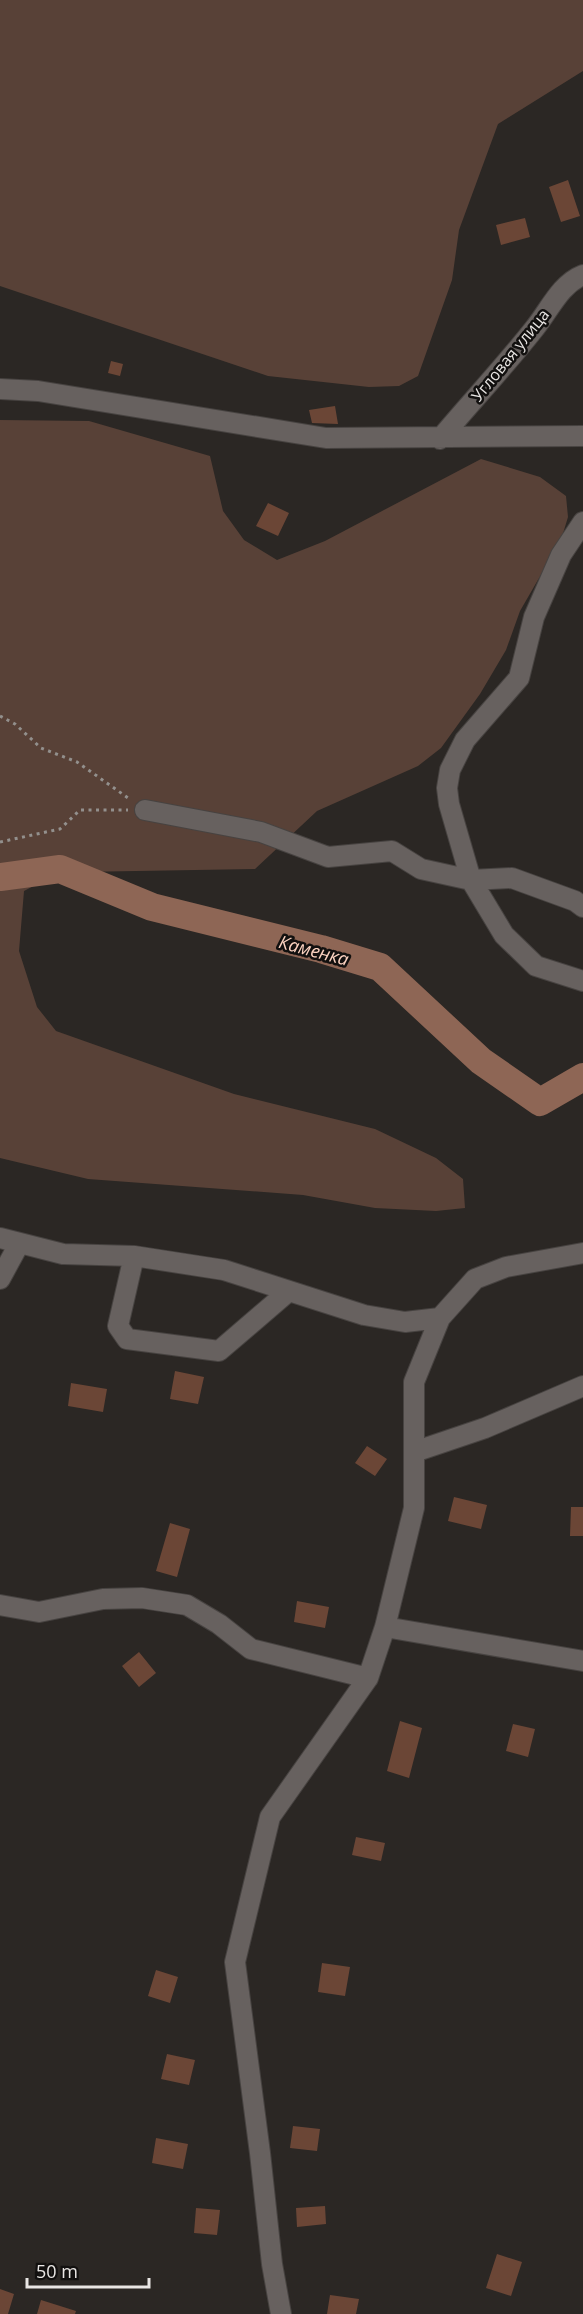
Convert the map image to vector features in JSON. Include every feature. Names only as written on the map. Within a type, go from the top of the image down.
[{"type":"street","name":"Угловая улица","points":[[440,439],[534,329],[557,296],[574,278],[583,275]]},
{"type":"street","points":[[0,389],[38,391],[326,438],[440,439],[583,436]]},
{"type":"street","points":[[583,522],[561,555],[534,617],[519,678],[465,740],[450,770],[447,788],[449,804],[471,880],[504,936],[536,966],[583,981]]},
{"type":"street","points":[[145,810],[261,832],[328,857],[392,851],[420,869],[471,880],[512,878],[575,901],[583,907]]},
{"type":"street","points":[[0,1238],[63,1254],[134,1256],[224,1270],[364,1315],[405,1322],[440,1318]]},
{"type":"street","points":[[0,1279],[19,1244]]},
{"type":"street","points":[[281,2314],[272,2264],[235,1962],[270,1816],[368,1678],[385,1627],[414,1508],[414,1382],[440,1318],[475,1279],[506,1267],[583,1253]]},
{"type":"street","points":[[134,1256],[118,1326],[127,1339],[219,1351],[289,1291]]},
{"type":"street","points":[[414,1452],[486,1428],[583,1386]]},
{"type":"street","points":[[0,1605],[39,1612],[103,1599],[142,1598],[187,1605],[219,1624],[251,1649],[368,1678]]},
{"type":"street","points":[[385,1627],[583,1661]]},
{"type":"path","points":[[0,716],[15,724],[40,748],[77,762],[145,810]]},
{"type":"path","points":[[0,842],[60,829],[80,810],[145,810]]},
{"type":"shaded area","points":[[0,0],[583,0],[583,71],[498,124],[459,230],[452,280],[418,376],[399,386],[369,387],[268,376],[0,286]]},
{"type":"shaded area","points":[[0,420],[89,421],[210,456],[223,511],[244,540],[277,560],[325,541],[481,459],[540,477],[566,496],[568,517],[561,540],[520,611],[506,650],[480,694],[441,748],[418,766],[317,811],[255,869],[77,872],[45,880],[24,891],[19,951],[37,1007],[56,1031],[234,1094],[375,1129],[436,1158],[463,1179],[465,1208],[436,1211],[375,1208],[303,1195],[88,1179],[0,1158]]},
{"type":"building","points":[[568,180],[580,216],[561,222],[549,187]]},
{"type":"building","points":[[525,218],[530,237],[501,245],[496,225]]},
{"type":"building","points":[[111,361],[123,364],[120,376],[108,373]]},
{"type":"building","points":[[335,406],[338,424],[312,423],[309,410]]},
{"type":"building","points":[[268,503],[289,513],[278,536],[256,526]]},
{"type":"building","points":[[175,1371],[204,1377],[198,1404],[170,1399]]},
{"type":"building","points":[[71,1383],[107,1389],[103,1412],[68,1406]]},
{"type":"building","points":[[367,1446],[387,1459],[375,1476],[355,1463]]},
{"type":"building","points":[[454,1497],[487,1505],[481,1529],[448,1521]]},
{"type":"building","points":[[571,1507],[583,1507],[583,1536],[570,1536]]},
{"type":"building","points":[[170,1523],[190,1529],[177,1577],[156,1571]]},
{"type":"building","points":[[297,1601],[329,1607],[325,1628],[294,1622]]},
{"type":"building","points":[[139,1652],[156,1673],[139,1687],[122,1666]]},
{"type":"building","points":[[400,1721],[422,1728],[409,1778],[387,1771]]},
{"type":"building","points":[[513,1724],[535,1729],[528,1757],[506,1751]]},
{"type":"building","points":[[356,1837],[385,1843],[381,1861],[352,1855]]},
{"type":"building","points":[[322,1963],[350,1967],[345,1996],[318,1992]]},
{"type":"building","points":[[156,1970],[178,1977],[170,2003],[148,1996]]},
{"type":"building","points":[[167,2054],[195,2060],[189,2085],[161,2079]]},
{"type":"building","points":[[293,2126],[320,2129],[317,2151],[290,2148]]},
{"type":"building","points":[[156,2138],[188,2144],[183,2169],[152,2163]]},
{"type":"building","points":[[325,2206],[326,2224],[297,2227],[296,2208]]},
{"type":"building","points":[[196,2208],[220,2210],[217,2235],[194,2233]]},
{"type":"building","points":[[497,2254],[522,2262],[511,2296],[486,2288]]},
{"type":"building","points":[[0,2289],[14,2294],[8,2314],[0,2314]]},
{"type":"building","points":[[330,2295],[359,2299],[356,2314],[327,2314]]},
{"type":"building","points":[[41,2300],[76,2311],[75,2314],[37,2314]]},
{"type":"waterway","name":"Каменка","points":[[0,877],[60,869],[152,907],[321,949],[380,967],[481,1061],[540,1102],[583,1077]]}]
